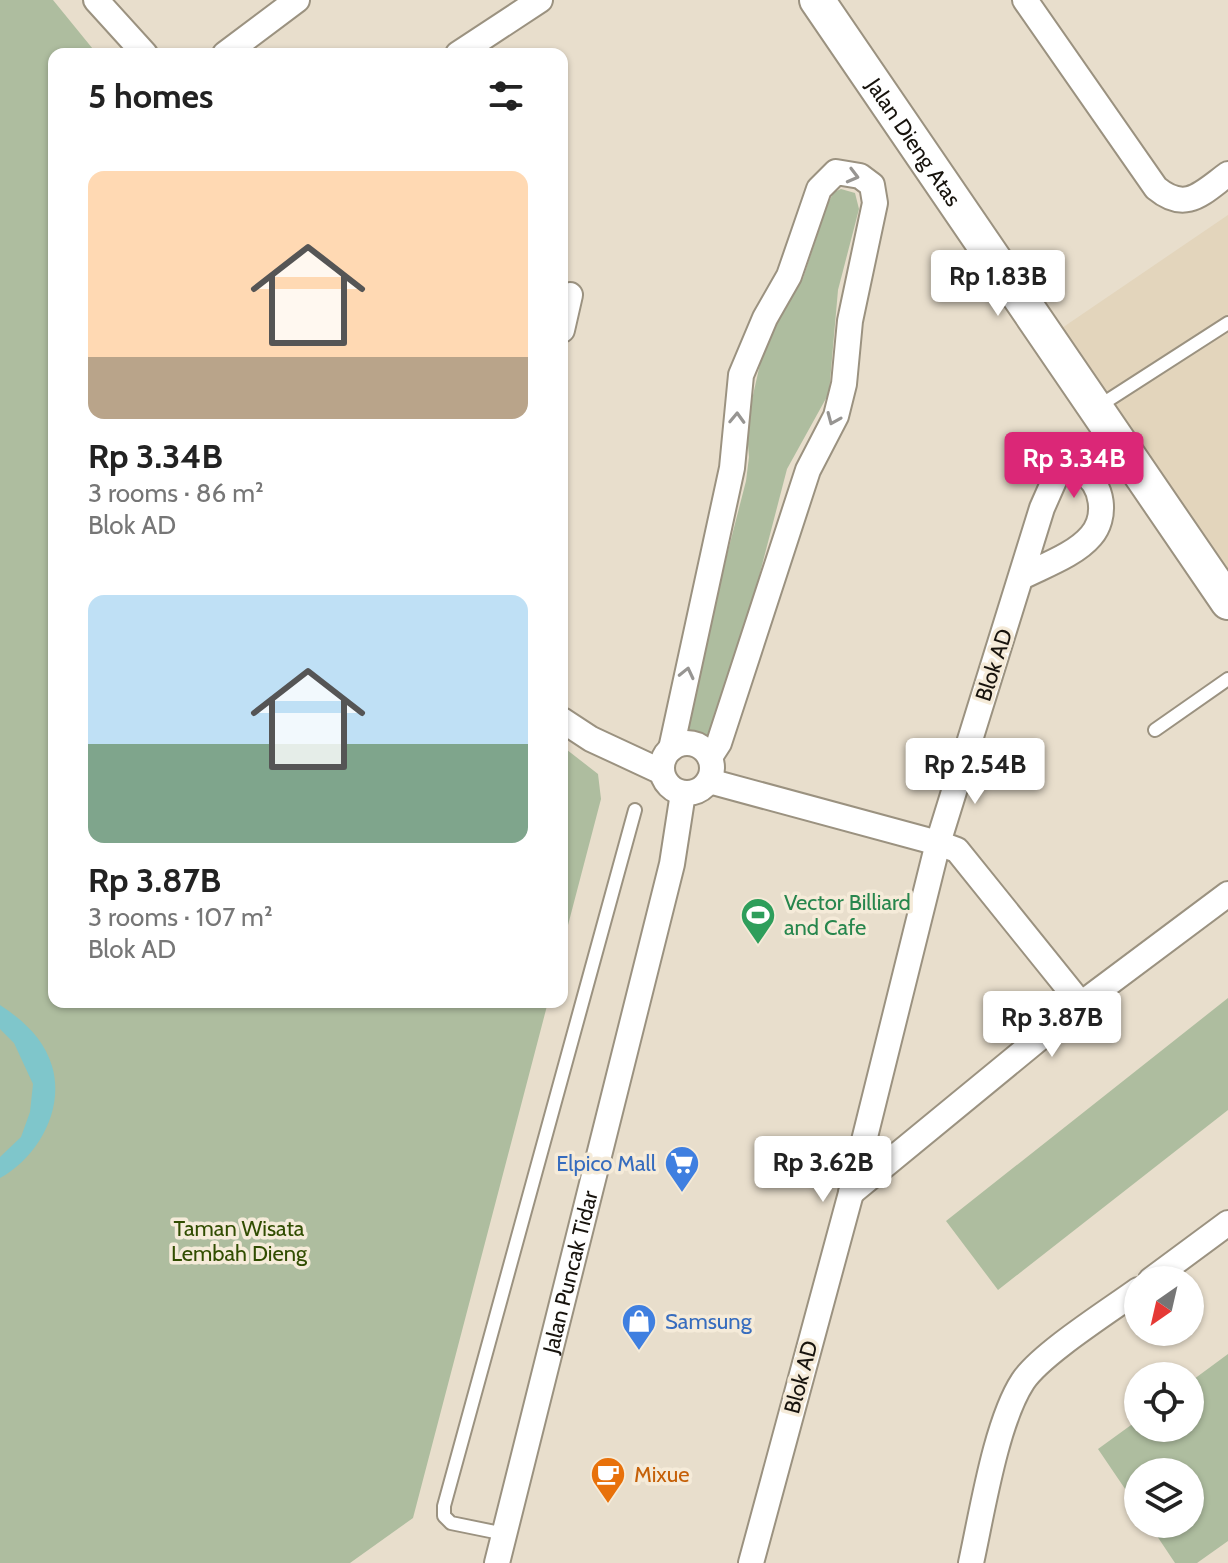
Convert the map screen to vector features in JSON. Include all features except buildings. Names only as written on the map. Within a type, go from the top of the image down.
[{"type":"street","points":[[96,0],[140,48]]},
{"type":"street","points":[[233,48],[297,0]]},
{"type":"street","points":[[467,48],[540,0]]},
{"type":"street","name":"Jalan Dieng Atas","points":[[817,0],[1228,602]]},
{"type":"street","points":[[1025,0],[1156,188],[1168,198],[1182,201],[1196,197],[1228,174]]},
{"type":"street","points":[[836,172],[860,176],[872,185],[875,203],[850,321],[844,384],[836,416],[808,470],[719,743],[698,791],[683,793],[668,786],[667,760],[734,459],[738,392],[748,355],[789,276],[819,189],[836,172]]},
{"type":"street","points":[[568,304],[570,295]]},
{"type":"street","name":"Blok AD","points":[[752,1562],[851,1193],[938,843],[1022,577]]},
{"type":"street","points":[[568,724],[591,739],[667,760]]},
{"type":"street","points":[[667,760],[685,743],[693,744],[706,751],[709,769]]},
{"type":"street","points":[[709,769],[903,835],[957,850],[1081,1004]]},
{"type":"street","name":"Jalan Puncak Tidar","points":[[497,1563],[672,864],[683,793]]},
{"type":"street","points":[[851,1193],[1081,1004],[1228,894]]},
{"type":"street","points":[[1170,1266],[1228,1223]]},
{"type":"street","points":[[971,1563],[1004,1422],[1023,1380],[1051,1354],[1124,1300]]},
{"type":"lane","points":[[1094,409],[1228,323]]},
{"type":"lane","points":[[1155,730],[1228,679]]},
{"type":"lane","points":[[505,1534],[451,1523],[444,1516],[444,1506],[635,810]]},
{"type":"shaded area","points":[[1228,215],[1228,570],[1059,330]]},
{"type":"green space","name":"Taman Wisata Lembah Dieng","points":[[0,0],[53,0],[92,48],[48,48],[48,1008],[546,1008],[413,1518],[350,1563],[0,1563]]},
{"type":"green space","points":[[841,189],[855,193],[859,209],[838,290],[829,393],[787,469],[721,723],[709,739],[692,736],[685,726],[686,714],[746,481],[749,413],[762,355],[771,332],[803,278],[828,203],[834,192]]},
{"type":"green space","points":[[568,751],[598,774],[601,799],[568,925]]},
{"type":"green space","points":[[1228,998],[1228,1110],[998,1290],[946,1221]]},
{"type":"green space","points":[[1228,1354],[1228,1541],[1197,1563],[1175,1563],[1158,1538],[1204,1538],[1204,1458],[1124,1458],[1124,1487],[1098,1449],[1124,1430],[1124,1442],[1204,1442],[1204,1372]]},
{"type":"water","points":[[0,1005],[24,1024],[48,1056],[55,1082],[55,1099],[37,1145],[14,1169],[0,1178],[0,1157],[21,1137],[30,1112],[33,1084],[14,1043],[0,1029]]},
{"type":"place","name":"Vector Billiard and Cafe","points":[[758,946]]},
{"type":"place","name":"Elpico Mall","points":[[682,1194]]},
{"type":"place","name":"Samsung","points":[[639,1352]]},
{"type":"place","name":"Mixue","points":[[608,1505]]}]
